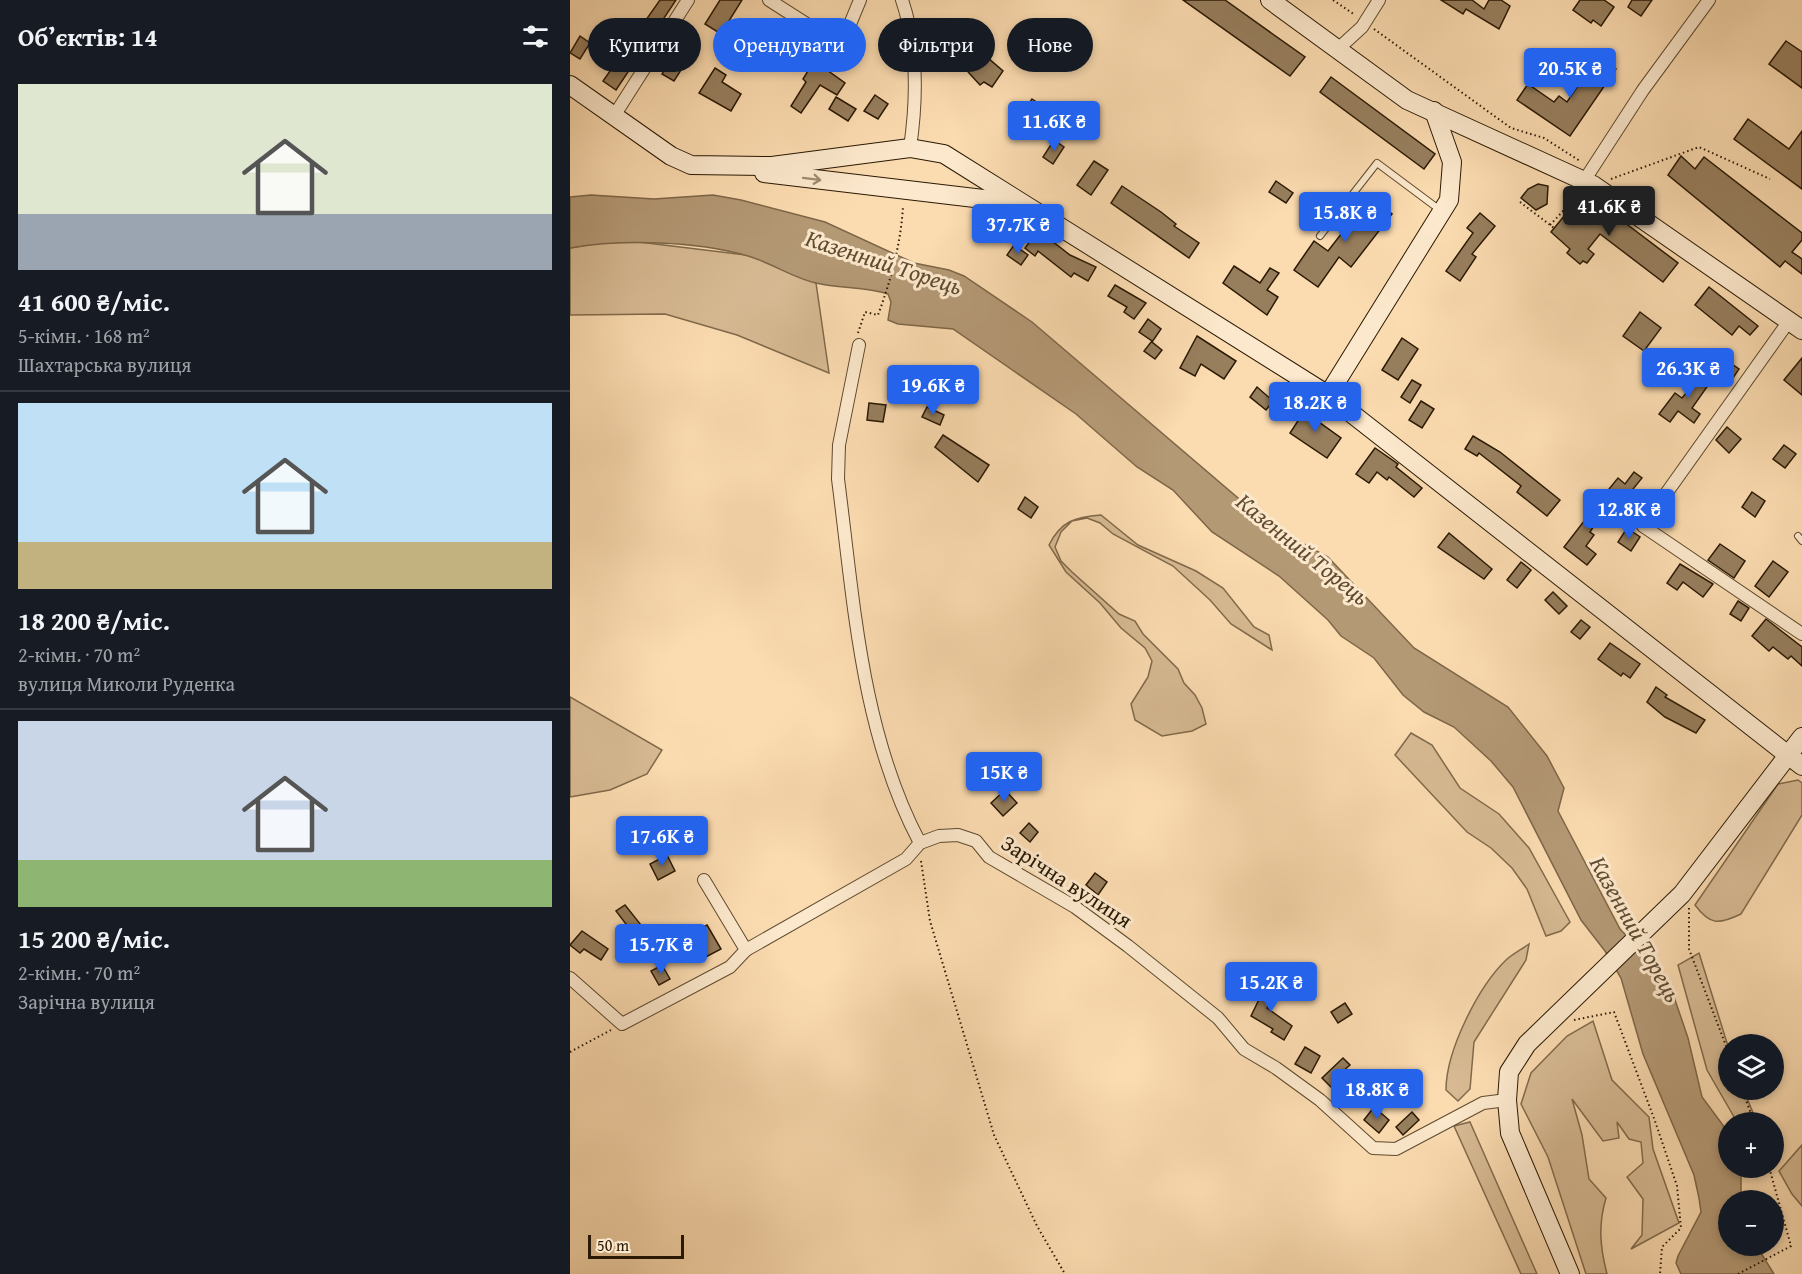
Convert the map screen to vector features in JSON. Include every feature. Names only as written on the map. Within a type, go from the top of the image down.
[{"type":"street","points":[[614,116],[688,0]]},
{"type":"street","points":[[769,0],[841,46],[860,0]]},
{"type":"street","points":[[902,0],[913,45],[915,100],[910,148]]},
{"type":"street","points":[[1270,0],[1407,100],[1590,178],[1795,326],[1643,526],[1802,634]]},
{"type":"street","points":[[1338,49],[1365,22],[1379,0]]},
{"type":"street","points":[[1590,178],[1643,90],[1709,0]]},
{"type":"street","points":[[570,85],[671,156],[691,165],[1023,204]]},
{"type":"street","points":[[1328,395],[1449,200],[1452,162],[1434,111]]},
{"type":"street","points":[[691,165],[772,166],[910,148],[944,154],[1328,395],[1795,761]]},
{"type":"street","points":[[859,345],[839,445],[840,490],[867,697],[899,804],[920,843]]},
{"type":"street","points":[[1570,1274],[1510,1133],[1509,1072],[1527,1044],[1684,891],[1795,761],[1802,737]]},
{"type":"street","name":"Зарічна вулиця","points":[[622,1024],[730,967],[746,950],[906,859],[920,843],[939,836],[958,835],[976,841],[989,857],[1075,907],[1218,1018],[1244,1049],[1276,1068],[1320,1100],[1373,1148],[1396,1149],[1483,1103],[1508,1100]]},
{"type":"street","points":[[704,880],[746,950]]},
{"type":"street","points":[[570,978],[622,1024]]},
{"type":"lane","points":[[1320,236],[1377,163],[1443,212]]},
{"type":"path","points":[[1333,0],[1511,128],[1544,138],[1590,178]]},
{"type":"path","points":[[1550,225],[1584,189],[1590,178],[1699,147],[1770,179]]},
{"type":"path","points":[[859,345],[857,336],[865,312],[878,315],[898,250],[904,190]]},
{"type":"path","points":[[1520,202],[1554,228]]},
{"type":"path","points":[[920,843],[930,921],[994,1135],[1037,1226],[1065,1274]]},
{"type":"path","points":[[1684,891],[1691,918],[1689,949],[1722,1034]]},
{"type":"path","points":[[1549,1022],[1614,1012],[1677,1186],[1681,1228],[1662,1246],[1660,1274]]},
{"type":"path","points":[[570,1052],[622,1024]]},
{"type":"path","points":[[1738,1274],[1791,1246],[1772,1178]]},
{"type":"shaded area","points":[[639,242],[746,255],[777,265],[816,283],[829,373],[737,335],[665,314],[570,315],[570,248],[599,243]]},
{"type":"shaded area","points":[[1101,515],[1138,545],[1196,571],[1223,588],[1254,627],[1269,635],[1272,650],[1231,624],[1210,600],[1173,566],[1113,534],[1100,523],[1087,518],[1072,521]]},
{"type":"shaded area","points":[[1072,521],[1061,532],[1055,547],[1061,561],[1119,614],[1135,621],[1143,634],[1178,669],[1184,683],[1195,695],[1202,708],[1206,724],[1192,731],[1162,736],[1135,720],[1131,704],[1148,677],[1152,661],[1145,648],[1121,628],[1100,603],[1066,572],[1049,545],[1064,525]]},
{"type":"shaded area","points":[[570,697],[662,750],[647,774],[610,790],[570,797]]},
{"type":"shaded area","points":[[1411,733],[1432,745],[1460,788],[1499,814],[1529,848],[1570,922],[1561,931],[1546,936],[1527,889],[1512,868],[1491,848],[1467,832],[1395,755]]},
{"type":"shaded area","points":[[1798,780],[1802,783],[1802,815],[1741,914],[1726,920],[1710,920],[1695,905],[1778,784]]},
{"type":"shaded area","points":[[1529,944],[1526,960],[1474,1042],[1470,1089],[1458,1101],[1446,1090],[1447,1074],[1451,1057],[1466,1020],[1495,972],[1508,958]]},
{"type":"shaded area","points":[[1699,953],[1724,1034],[1718,1034],[1718,1089],[1707,1070],[1678,965]]},
{"type":"shaded area","points":[[1593,1021],[1612,1080],[1649,1117],[1653,1149],[1679,1223],[1631,1249],[1642,1235],[1643,1199],[1627,1177],[1643,1163],[1641,1142],[1629,1139],[1617,1122],[1619,1138],[1603,1141],[1572,1099],[1582,1135],[1589,1179],[1606,1198],[1601,1236],[1607,1274],[1586,1274],[1548,1157],[1521,1104],[1531,1073],[1567,1036]]},
{"type":"shaded area","points":[[1724,1100],[1748,1100],[1753,1112],[1731,1112]]},
{"type":"shaded area","points":[[1470,1122],[1537,1274],[1521,1274],[1454,1126]]},
{"type":"shaded area","points":[[1802,1145],[1802,1206],[1783,1178],[1784,1165]]},
{"type":"water","name":"Казенний Торець","points":[[591,195],[654,199],[713,195],[741,200],[825,222],[914,263],[949,270],[964,276],[1032,322],[1272,527],[1328,557],[1414,648],[1508,707],[1547,756],[1564,788],[1558,811],[1620,929],[1661,971],[1673,994],[1688,1038],[1702,1097],[1718,1119],[1718,1178],[1741,1178],[1741,1190],[1718,1190],[1718,1256],[1763,1256],[1774,1274],[1681,1274],[1676,1263],[1701,1212],[1699,1198],[1694,1175],[1643,1054],[1621,978],[1605,951],[1581,920],[1513,787],[1491,761],[1454,727],[1424,712],[1403,695],[1374,658],[1341,636],[1328,620],[1279,576],[1212,532],[1173,490],[1137,467],[1076,414],[953,329],[898,324],[888,320],[891,302],[888,294],[816,283],[757,259],[728,251],[659,243],[613,243],[570,248],[570,197]]},
{"type":"building","points":[[660,0],[676,0],[664,18],[647,18]]},
{"type":"building","points":[[720,0],[742,0],[731,18],[713,18],[713,29],[705,24]]},
{"type":"building","points":[[1183,0],[1225,0],[1305,57],[1290,76]]},
{"type":"building","points":[[1441,0],[1472,0],[1484,9],[1489,0],[1501,0],[1510,6],[1499,29],[1466,9],[1463,14]]},
{"type":"building","points":[[1580,0],[1604,0],[1614,7],[1601,26],[1593,20],[1591,23],[1573,10]]},
{"type":"building","points":[[1632,0],[1652,0],[1641,16],[1628,7]]},
{"type":"building","points":[[580,36],[588,42],[588,46],[580,59],[570,53]]},
{"type":"building","points":[[1786,41],[1802,52],[1802,88],[1769,64]]},
{"type":"building","points":[[1598,56],[1616,69],[1570,136],[1517,100],[1528,84],[1554,102],[1559,96],[1567,102]]},
{"type":"building","points":[[995,64],[1003,71],[992,87],[984,82],[980,85],[968,72],[995,72]]},
{"type":"building","points":[[713,71],[726,75],[722,82],[741,94],[731,111],[699,93]]},
{"type":"building","points":[[609,72],[628,72],[616,90],[603,81]]},
{"type":"building","points":[[663,72],[680,72],[674,81],[662,74]]},
{"type":"building","points":[[807,72],[830,72],[845,83],[837,95],[820,85],[801,113],[791,106],[806,82],[803,79]]},
{"type":"building","points":[[1331,77],[1435,154],[1424,169],[1320,92]]},
{"type":"building","points":[[875,95],[888,104],[878,119],[864,111]]},
{"type":"building","points":[[836,97],[856,109],[848,121],[829,109]]},
{"type":"building","points":[[1032,99],[1044,107],[1033,123],[1021,115]]},
{"type":"building","points":[[1748,119],[1789,149],[1802,131],[1802,189],[1734,139]]},
{"type":"building","points":[[1054,140],[1064,147],[1053,164],[1043,157]]},
{"type":"building","points":[[1681,156],[1695,169],[1704,157],[1802,233],[1802,240],[1792,252],[1802,259],[1802,274],[1785,261],[1780,267],[1668,175]]},
{"type":"building","points":[[1094,161],[1108,170],[1091,195],[1077,185]]},
{"type":"building","points":[[1276,181],[1293,193],[1286,203],[1269,192]]},
{"type":"building","points":[[1538,184],[1548,186],[1547,204],[1536,210],[1521,198],[1528,189]]},
{"type":"building","points":[[1122,186],[1161,212],[1176,224],[1174,226],[1199,243],[1189,258],[1111,203]]},
{"type":"building","points":[[1587,194],[1678,263],[1663,282],[1600,234],[1588,249],[1594,254],[1587,263],[1583,261],[1580,264],[1567,253],[1570,249],[1551,232],[1578,199],[1581,202]]},
{"type":"building","points":[[1370,197],[1392,214],[1351,267],[1339,257],[1318,287],[1294,270],[1314,241],[1328,251]]},
{"type":"building","points":[[1480,213],[1495,226],[1472,254],[1476,257],[1460,281],[1446,271],[1473,233],[1467,228]]},
{"type":"building","points":[[1038,230],[1070,255],[1096,267],[1088,281],[1074,273],[1071,277],[1038,251],[1035,256],[1025,248]]},
{"type":"building","points":[[1014,245],[1028,255],[1021,265],[1007,255]]},
{"type":"building","points":[[1234,266],[1260,283],[1270,268],[1279,273],[1267,290],[1278,297],[1267,315],[1223,283]]},
{"type":"building","points":[[1115,285],[1146,303],[1134,319],[1124,312],[1127,307],[1108,296]]},
{"type":"building","points":[[1709,287],[1758,326],[1750,335],[1739,326],[1732,335],[1695,305]]},
{"type":"building","points":[[1640,312],[1661,328],[1644,351],[1623,336]]},
{"type":"building","points":[[1148,319],[1161,329],[1152,342],[1162,350],[1155,359],[1144,351],[1152,341],[1139,332]]},
{"type":"building","points":[[1197,336],[1236,361],[1224,379],[1201,364],[1195,376],[1180,368]]},
{"type":"building","points":[[1402,338],[1418,349],[1398,380],[1382,370]]},
{"type":"building","points":[[1723,358],[1739,369],[1733,378],[1717,366]]},
{"type":"building","points":[[1802,358],[1802,395],[1784,380]]},
{"type":"building","points":[[1707,368],[1716,374],[1692,408],[1700,414],[1694,423],[1678,411],[1670,422],[1659,414],[1675,393],[1682,398]]},
{"type":"building","points":[[1412,380],[1421,385],[1410,403],[1401,397]]},
{"type":"building","points":[[1257,387],[1273,401],[1266,410],[1250,397]]},
{"type":"building","points":[[1421,401],[1434,409],[1422,428],[1409,420]]},
{"type":"building","points":[[869,403],[886,405],[883,422],[867,420]]},
{"type":"building","points":[[927,407],[944,415],[940,425],[922,417]]},
{"type":"building","points":[[1307,407],[1323,417],[1319,422],[1341,438],[1327,458],[1290,433]]},
{"type":"building","points":[[1727,427],[1741,439],[1729,453],[1716,440]]},
{"type":"building","points":[[943,435],[989,465],[978,482],[935,447]]},
{"type":"building","points":[[1473,436],[1500,452],[1560,500],[1547,516],[1517,492],[1521,486],[1479,453],[1477,456],[1465,449]]},
{"type":"building","points":[[1784,445],[1796,454],[1785,468],[1773,459]]},
{"type":"building","points":[[1375,448],[1398,464],[1396,467],[1422,488],[1414,497],[1389,477],[1387,480],[1377,472],[1369,483],[1356,474]]},
{"type":"building","points":[[1634,472],[1642,478],[1617,509],[1609,502],[1590,532],[1594,535],[1586,546],[1596,554],[1587,565],[1564,547],[1588,516],[1585,513],[1592,502],[1596,505],[1618,478],[1625,484]]},
{"type":"building","points":[[1752,492],[1765,501],[1755,517],[1742,507]]},
{"type":"building","points":[[1025,497],[1038,507],[1031,518],[1018,509]]},
{"type":"building","points":[[1627,528],[1640,537],[1631,551],[1618,542]]},
{"type":"building","points":[[1449,533],[1492,569],[1484,579],[1438,547]]},
{"type":"building","points":[[1720,544],[1745,561],[1734,578],[1708,560]]},
{"type":"building","points":[[1773,561],[1788,572],[1769,597],[1755,586]]},
{"type":"building","points":[[1521,562],[1531,570],[1517,588],[1507,580]]},
{"type":"building","points":[[1680,564],[1713,584],[1703,597],[1683,582],[1677,590],[1667,583]]},
{"type":"building","points":[[1553,592],[1567,606],[1559,614],[1545,600]]},
{"type":"building","points":[[1738,601],[1749,608],[1741,621],[1730,614]]},
{"type":"building","points":[[1766,619],[1802,647],[1802,666],[1791,656],[1788,659],[1773,647],[1769,651],[1752,636]]},
{"type":"building","points":[[1581,620],[1590,627],[1580,639],[1571,632]]},
{"type":"building","points":[[1610,643],[1640,664],[1630,678],[1623,673],[1621,676],[1598,659]]},
{"type":"building","points":[[1656,687],[1667,695],[1665,697],[1705,720],[1696,733],[1665,717],[1647,702]]},
{"type":"building","points":[[1005,790],[1017,803],[1003,816],[991,803]]},
{"type":"building","points":[[1029,823],[1038,832],[1030,842],[1020,833]]},
{"type":"building","points":[[667,855],[675,871],[658,880],[650,864]]},
{"type":"building","points":[[1095,873],[1107,882],[1098,895],[1086,885]]},
{"type":"building","points":[[625,905],[641,925],[632,932],[616,911]]},
{"type":"building","points":[[707,925],[721,949],[702,959],[688,935]]},
{"type":"building","points":[[582,931],[608,949],[601,960],[584,949],[580,953],[570,945]]},
{"type":"building","points":[[662,965],[670,979],[659,985],[651,971]]},
{"type":"building","points":[[1268,981],[1280,989],[1267,1008],[1292,1026],[1284,1040],[1271,1032],[1273,1029],[1251,1016]]},
{"type":"building","points":[[1345,1003],[1352,1014],[1338,1023],[1331,1012]]},
{"type":"building","points":[[1305,1047],[1320,1056],[1311,1073],[1295,1064]]},
{"type":"building","points":[[1343,1058],[1350,1065],[1341,1073],[1358,1092],[1347,1103],[1322,1078]]},
{"type":"building","points":[[1374,1107],[1389,1120],[1379,1133],[1364,1120]]},
{"type":"building","points":[[1412,1112],[1419,1120],[1403,1135],[1396,1127]]}]
